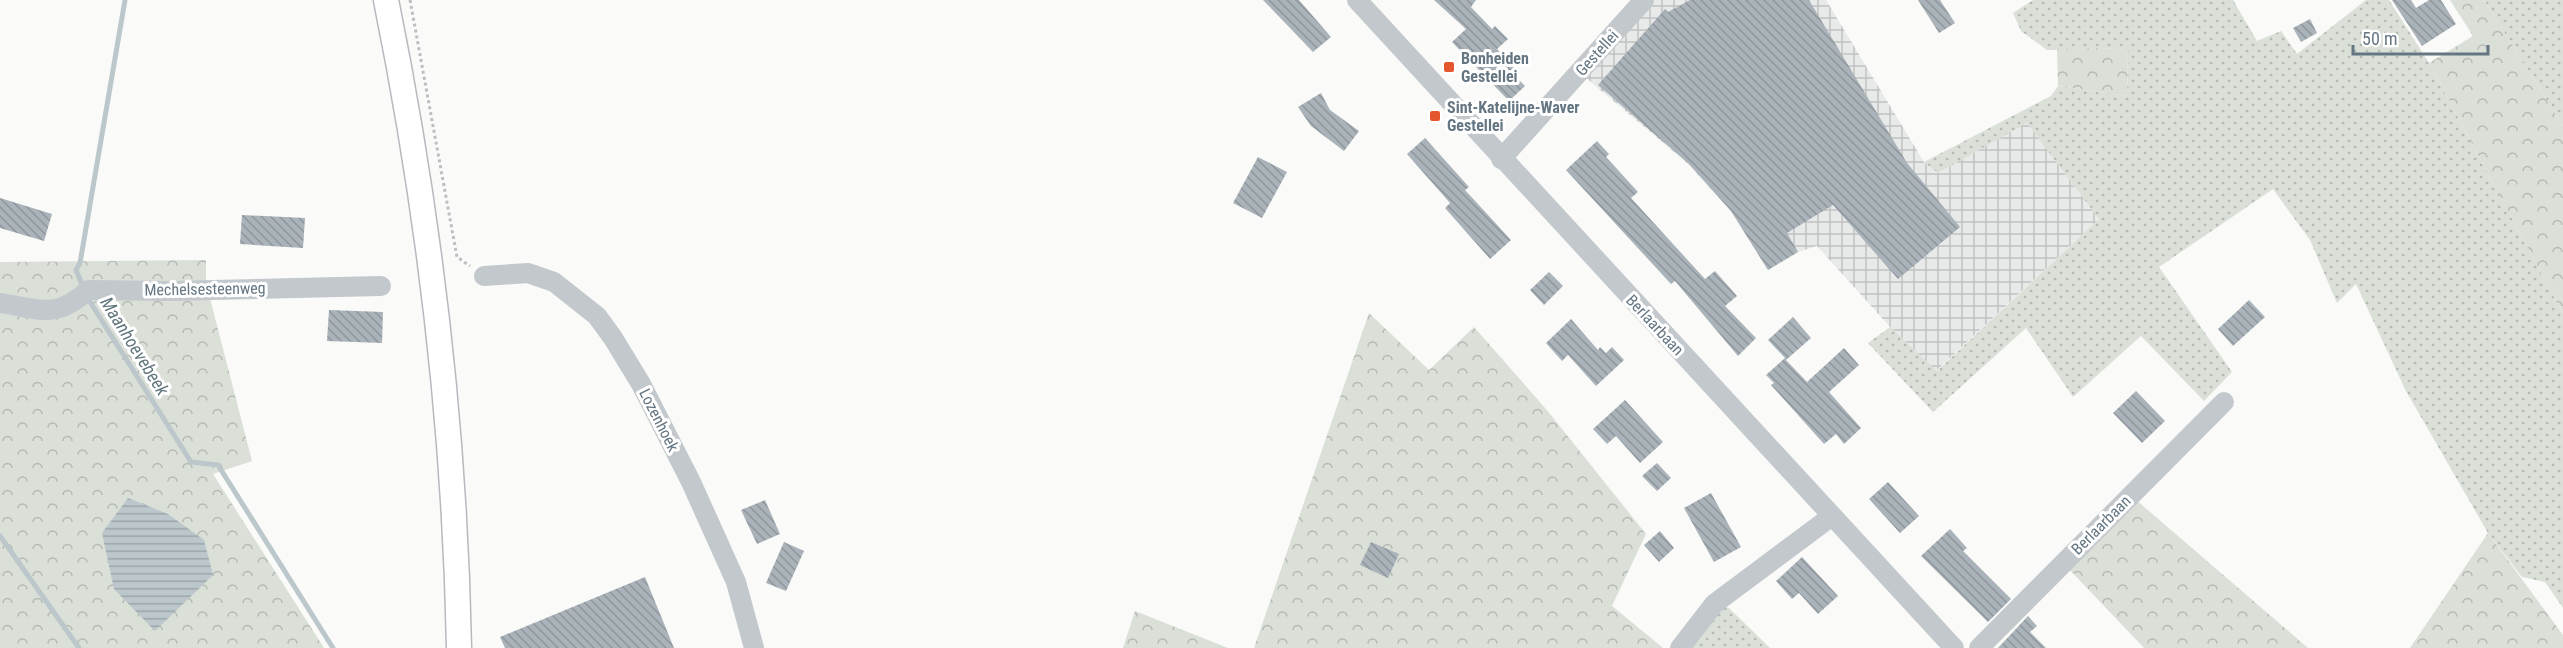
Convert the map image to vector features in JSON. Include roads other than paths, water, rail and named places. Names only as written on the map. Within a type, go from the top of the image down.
[{"type":"main road","points":[[386,0],[421,203],[442,371],[459,648]]},
{"type":"street","name":"Berlaarbaan","points":[[1357,0],[1501,159],[1954,648]]},
{"type":"street","name":"Gestellei","points":[[1501,159],[1644,0]]},
{"type":"street","name":"Lozenhoek","points":[[484,276],[528,273],[554,282],[597,316],[614,338],[641,384],[691,482],[736,582],[754,648]]},
{"type":"street","name":"Mechelsesteenweg","points":[[0,303],[51,311],[71,306],[88,290],[170,291],[381,286]]},
{"type":"street","name":"Berlaarbaan","points":[[1979,648],[2224,402]]},
{"type":"street","points":[[1680,648],[1714,604],[1832,516]]},
{"type":"waterway","name":"Maanhoevebeek","points":[[84,289],[76,270],[80,263],[125,0]]},
{"type":"waterway","name":"Maanhoevebeek","points":[[87,297],[191,462],[218,465],[333,648]]},
{"type":"waterway","points":[[0,536],[79,648]]},
{"type":"place","name":"Bonheiden Gestellei","points":[[1449,67]]},
{"type":"place","name":"Sint-Katelijne-Waver Gestellei","points":[[1435,116]]}]
